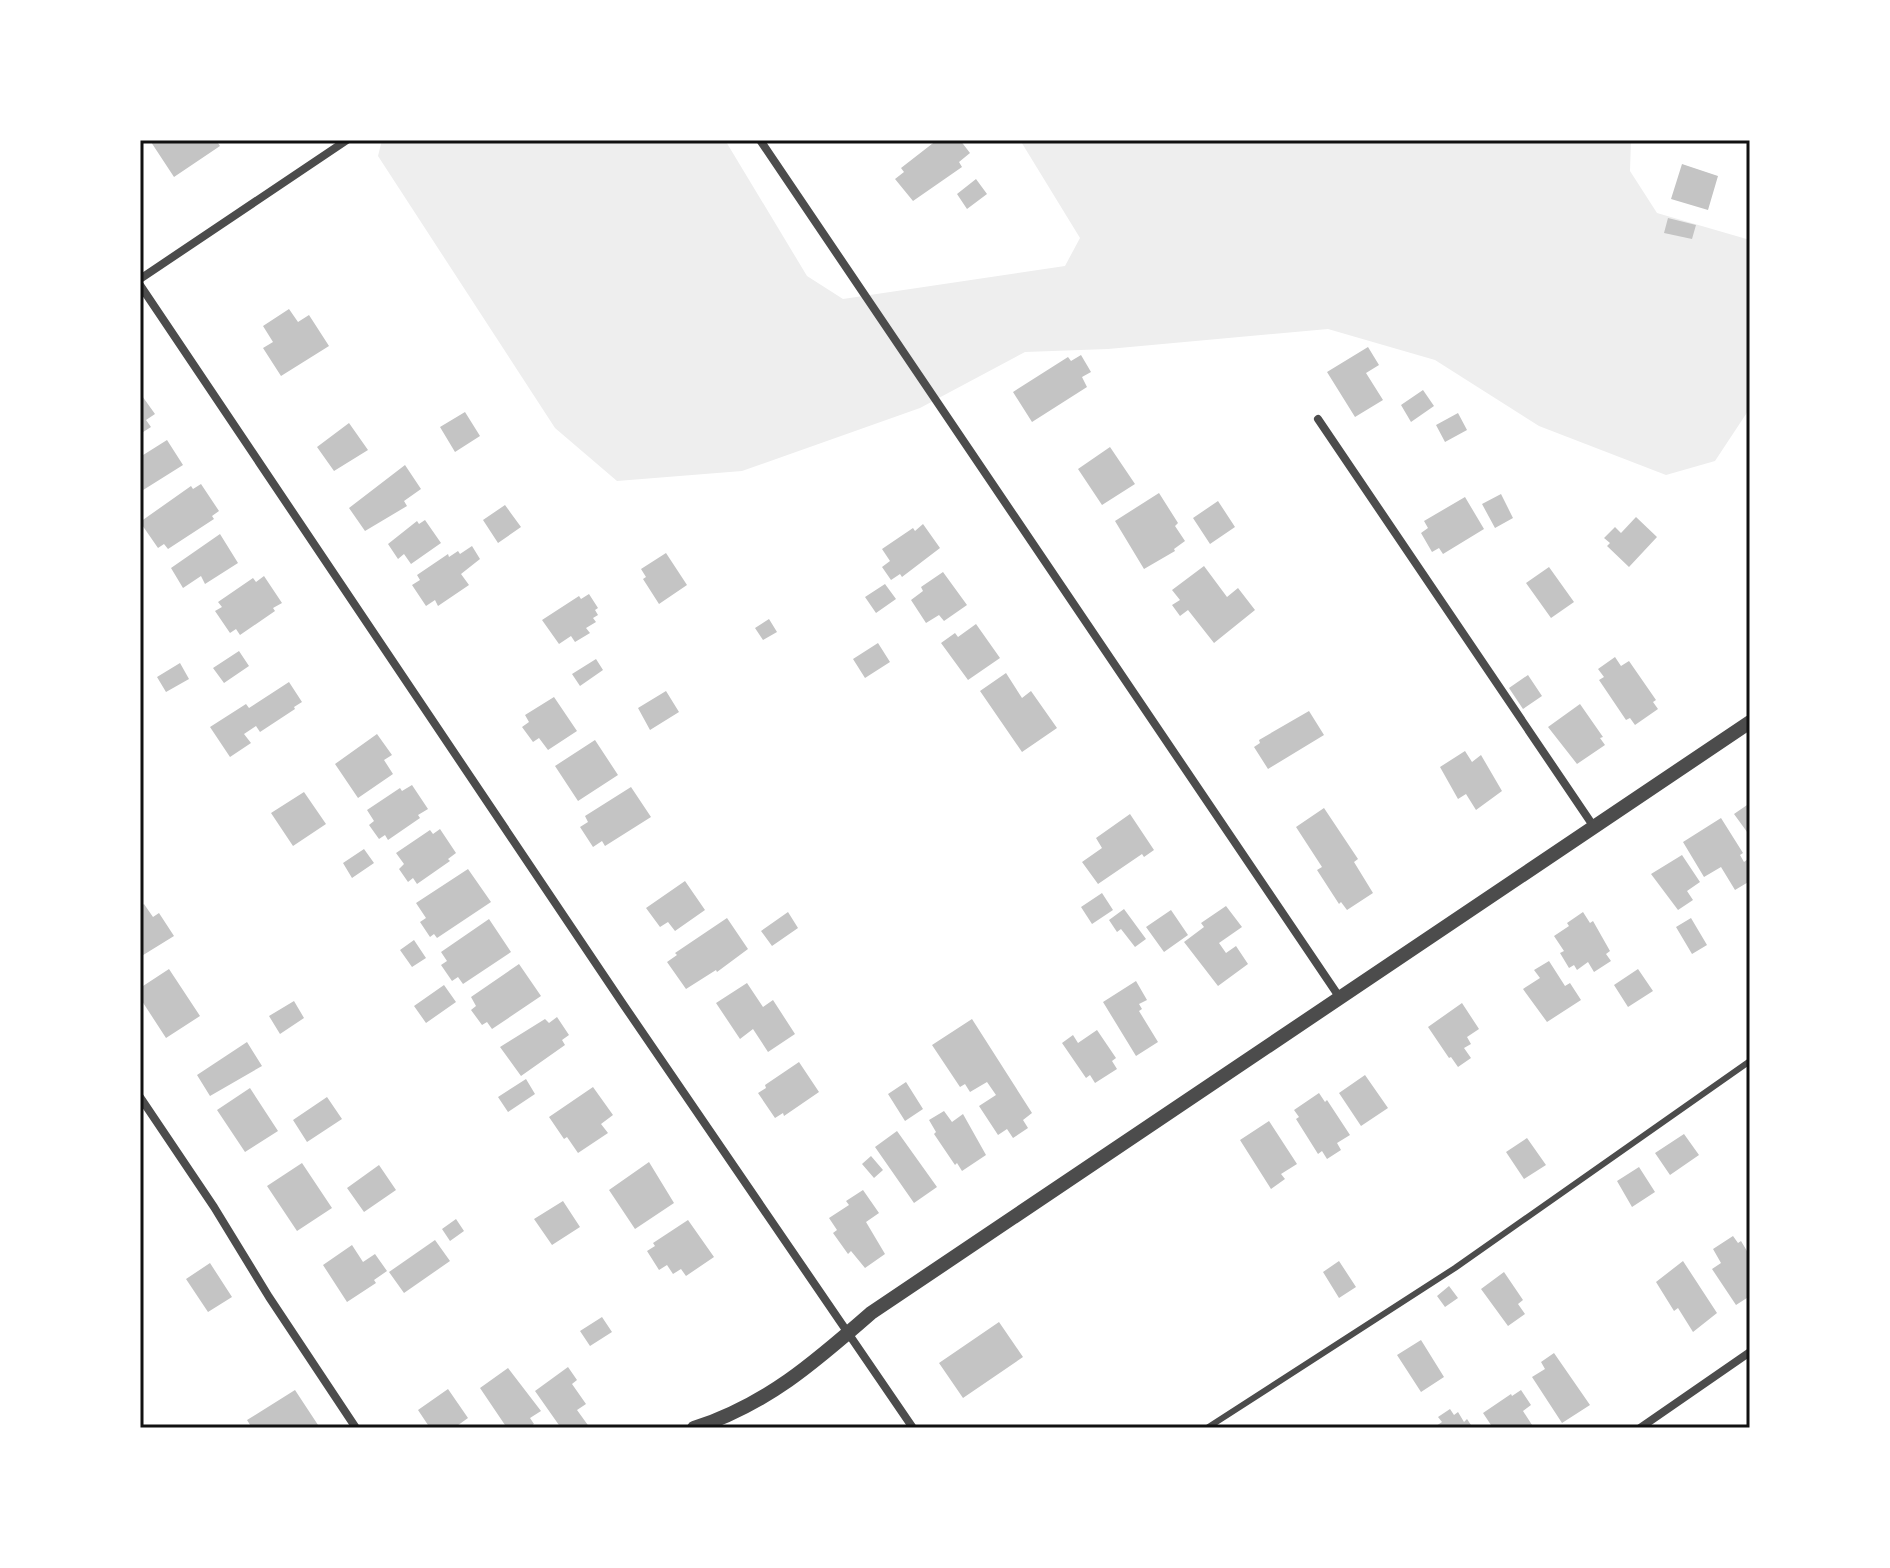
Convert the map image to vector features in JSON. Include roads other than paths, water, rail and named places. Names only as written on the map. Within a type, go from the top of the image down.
[{"type":"street","points":[[140,279],[347,140]]},
{"type":"street","points":[[760,140],[1340,998]]},
{"type":"street","points":[[140,285],[623,1004],[913,1428]]},
{"type":"street","points":[[1318,419],[1594,827]]},
{"type":"street","points":[[694,1428],[742,1410],[769,1395],[816,1363],[871,1313],[1750,722]]},
{"type":"street","points":[[140,1097],[356,1428]]},
{"type":"street","points":[[1640,1428],[1750,1352]]},
{"type":"lane","points":[[1207,1428],[1455,1268],[1750,1061]]}]
